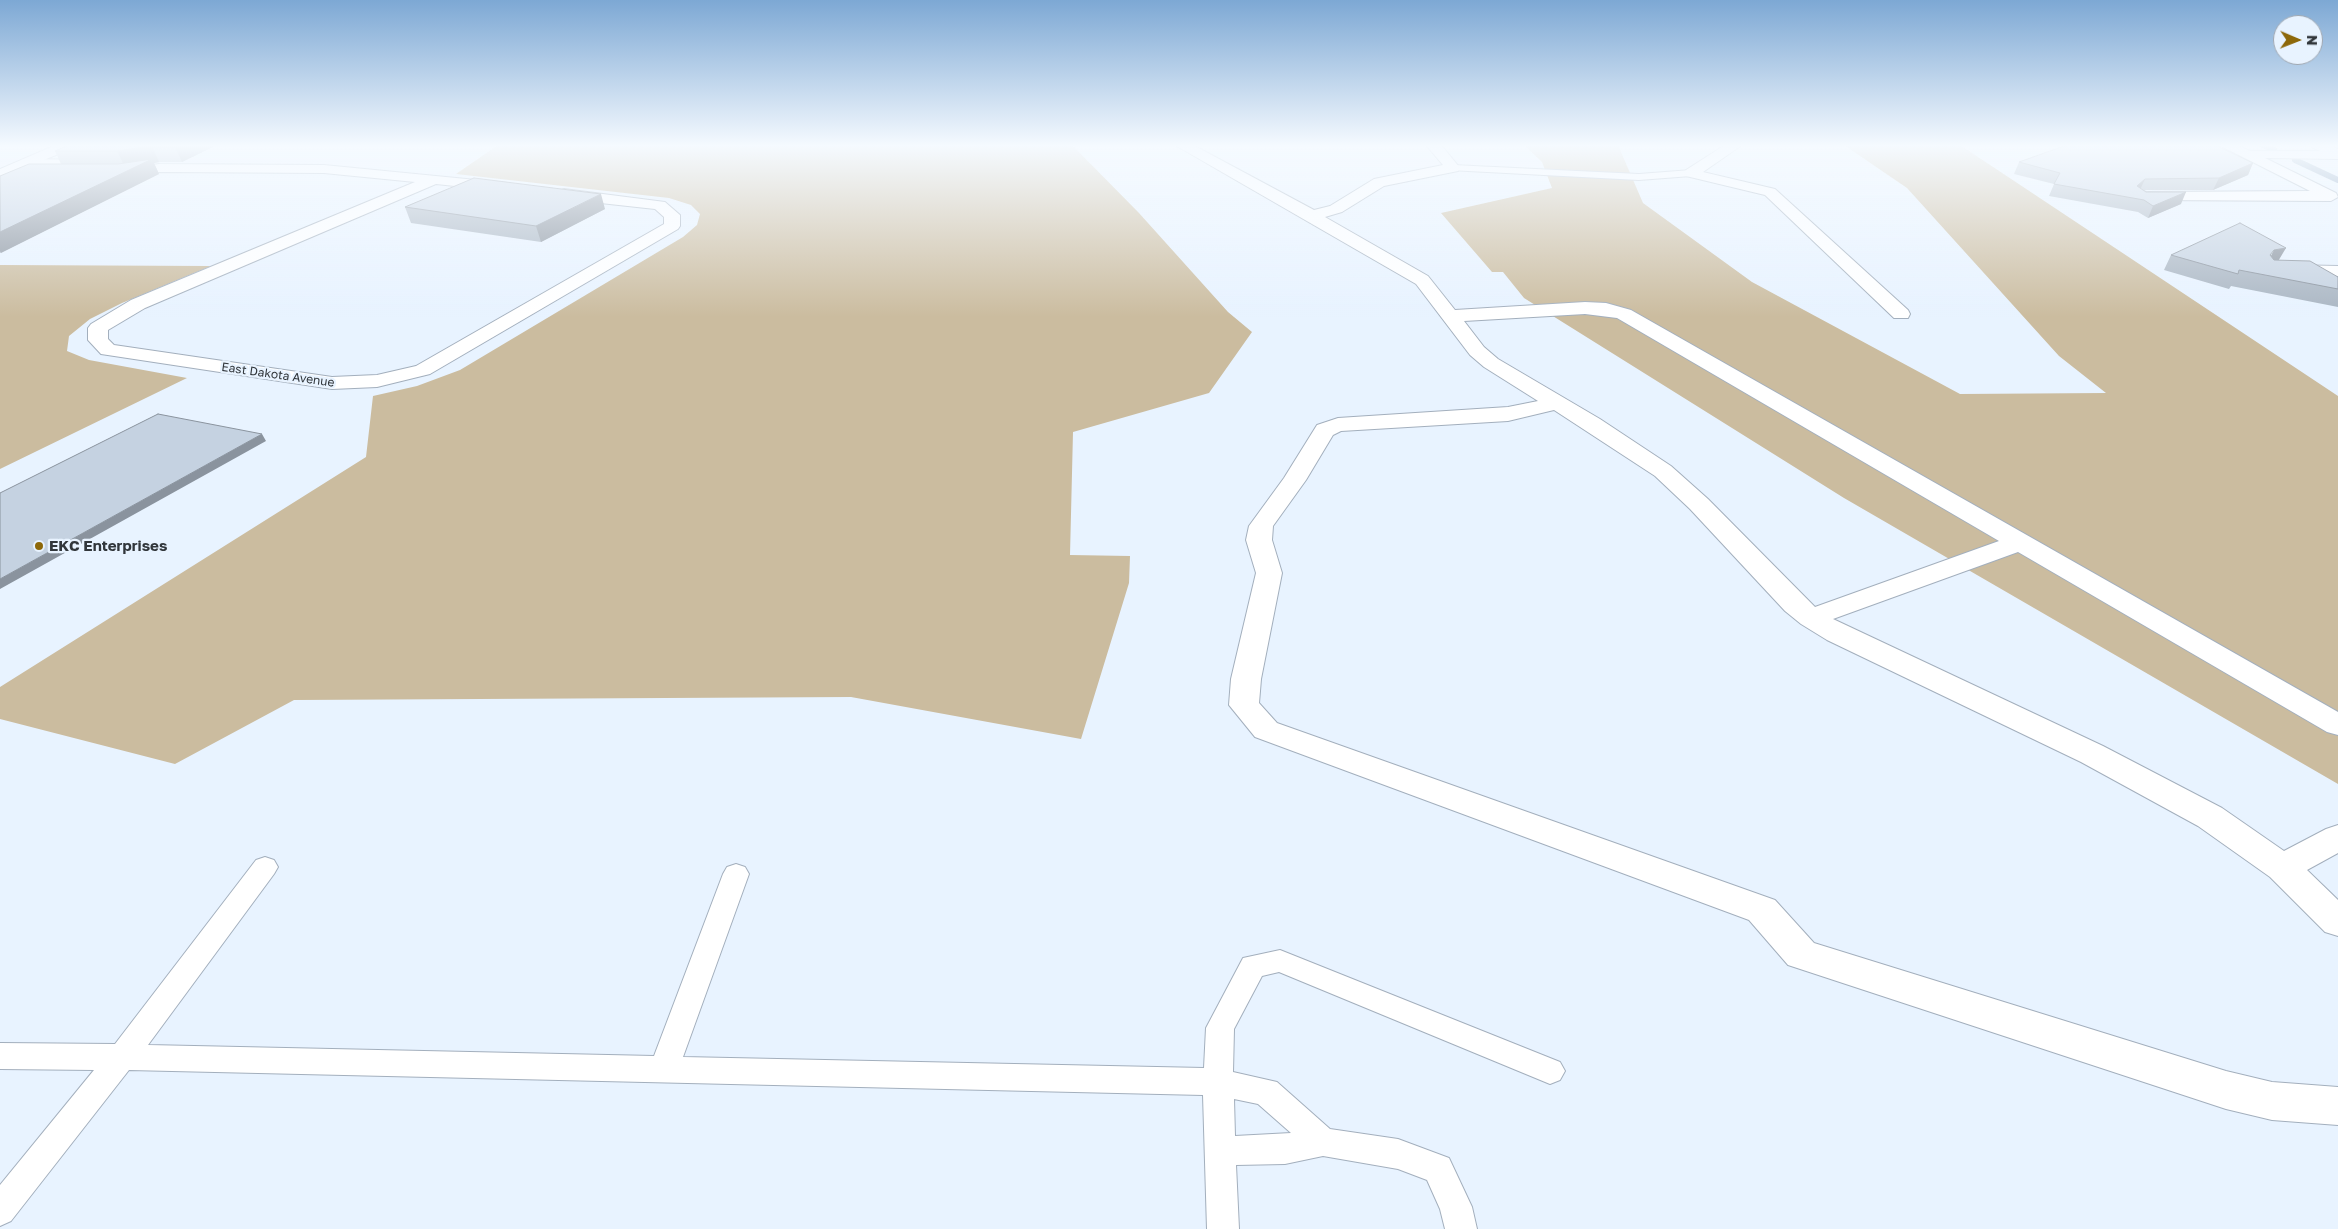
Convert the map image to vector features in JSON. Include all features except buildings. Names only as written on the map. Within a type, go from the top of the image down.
[{"type":"street","name":"East Dakota Avenue","points":[[380,202],[138,304],[98,328],[98,340],[108,350],[332,383],[378,381],[423,370],[672,226],[672,215],[659,205],[637,202]]},
{"type":"street","points":[[1287,202],[1332,230],[1422,280],[1478,351],[1491,364],[1557,403],[1663,471],[1699,504],[1795,605],[1811,618],[1837,634],[2092,754],[2202,813],[2282,868],[2338,922]]},
{"type":"street","points":[[1312,216],[1336,209],[1347,202]]},
{"type":"street","points":[[1781,202],[1901,314]]},
{"type":"street","points":[[2273,270],[2338,271]]},
{"type":"street","points":[[1451,316],[1585,308],[1606,309],[1624,314],[2338,725]]},
{"type":"street","points":[[1557,403],[1508,414],[1338,425],[1326,430],[1294,480],[1261,526],[1259,540],[1269,573],[1246,679],[1244,705],[1266,730],[1762,910],[1801,954],[2226,1090],[2272,1101],[2338,1106]]},
{"type":"street","points":[[1811,618],[2020,542]]},
{"type":"street","points":[[2282,868],[2338,838]]},
{"type":"lane","points":[[0,1210],[122,1057],[265,867]]},
{"type":"lane","points":[[664,1069],[736,874]]},
{"type":"lane","points":[[1223,1229],[1218,1082],[1220,1028],[1253,966],[1280,961],[1550,1071]]},
{"type":"lane","points":[[0,1056],[122,1057],[1218,1082],[1266,1092],[1323,1142]]},
{"type":"lane","points":[[1220,1151],[1285,1149],[1323,1142],[1398,1154],[1438,1169],[1456,1207],[1461,1229]]},
{"type":"shaded area","points":[[683,202],[1129,202],[1228,312],[1252,332],[1209,393],[1073,432],[1070,555],[1130,556],[1129,583],[1081,739],[851,697],[294,700],[175,764],[0,719],[0,687],[366,457],[373,396],[417,386],[460,370],[683,237],[697,225],[700,214],[691,205]]},
{"type":"shaded area","points":[[1488,202],[1643,202],[1752,282],[1960,394],[2106,393],[2059,356],[1920,202],[2046,202],[2338,396],[2338,784],[1844,498],[1524,298],[1503,272],[1492,272],[1441,213]]},
{"type":"shaded area","points":[[0,265],[211,266],[122,303],[90,319],[69,336],[67,351],[89,360],[187,378],[0,469]]},
{"type":"place","name":"EKC Enterprises","points":[[39,546]]}]
